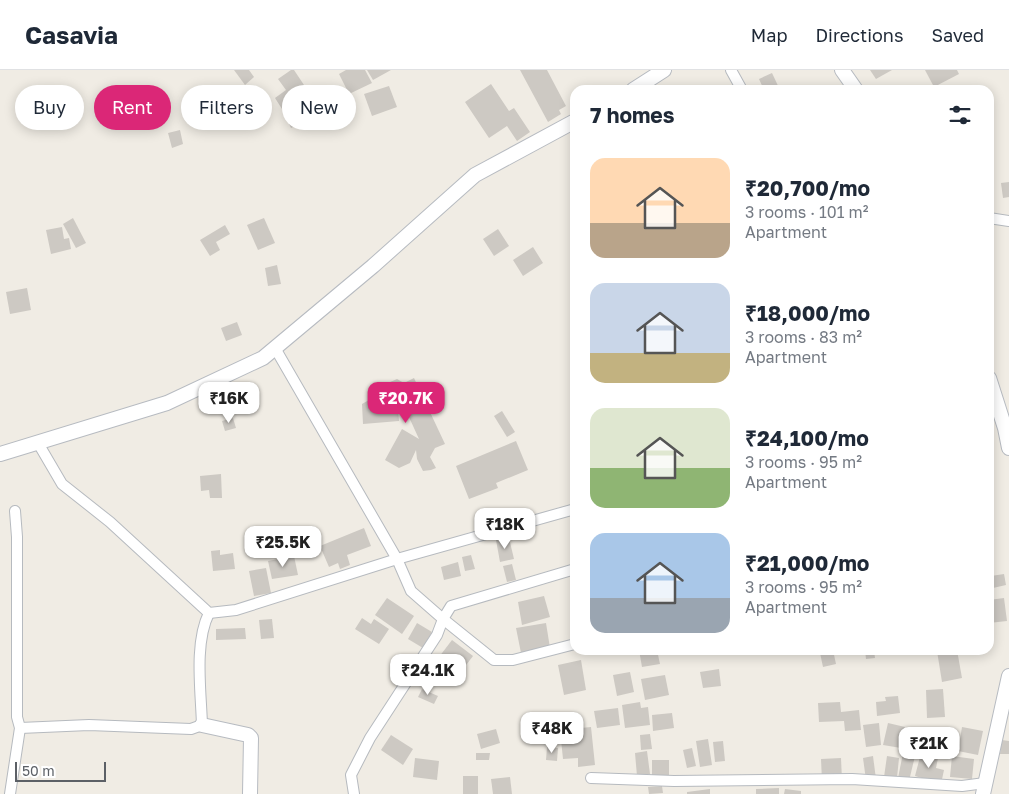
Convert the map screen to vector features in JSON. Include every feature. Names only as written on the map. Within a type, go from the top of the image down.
[{"type":"street","points":[[643,85],[664,70]]},
{"type":"street","points":[[731,70],[739,85]]},
{"type":"street","points":[[842,70],[852,85]]},
{"type":"street","points":[[0,454],[167,403],[263,358],[373,266],[475,174],[570,124]]},
{"type":"street","points":[[994,219],[1009,221]]},
{"type":"street","points":[[275,348],[398,559],[411,590],[442,619],[494,660],[513,660],[570,645]]},
{"type":"street","points":[[994,394],[1009,448]]},
{"type":"street","points":[[38,443],[62,484],[110,522],[209,613],[236,610],[398,559],[570,510]]},
{"type":"street","points":[[10,794],[20,728],[17,717],[17,537],[15,511]]},
{"type":"street","points":[[354,794],[351,776],[370,738],[438,635],[442,619],[451,606],[570,570]]},
{"type":"street","points":[[202,724],[200,650],[204,623],[209,613]]},
{"type":"street","points":[[591,778],[674,781],[852,779],[984,789],[1009,676]]},
{"type":"street","points":[[20,728],[89,725],[190,729],[202,724],[248,735],[251,738],[250,794]]},
{"type":"building","points":[[234,70],[249,70],[254,77],[245,85]]},
{"type":"building","points":[[294,70],[304,85],[282,85],[278,79]]},
{"type":"building","points":[[346,70],[365,70],[372,83],[356,91],[356,85],[344,85],[339,74]]},
{"type":"building","points":[[367,70],[391,70],[373,80]]},
{"type":"building","points":[[520,70],[547,70],[566,106],[559,110],[561,114],[548,122]]},
{"type":"building","points":[[870,70],[892,70],[876,79]]},
{"type":"building","points":[[925,70],[957,70],[959,74],[938,85],[933,85]]},
{"type":"building","points":[[772,73],[778,85],[762,85],[759,79]]},
{"type":"building","points":[[491,84],[509,111],[514,108],[530,132],[517,141],[507,126],[489,138],[465,102]]},
{"type":"building","points":[[389,86],[397,107],[372,116],[364,94]]},
{"type":"building","points":[[282,93],[282,109],[275,98]]},
{"type":"building","points":[[180,130],[183,144],[172,148],[168,133]]},
{"type":"building","points":[[1009,182],[1009,197],[1003,198],[1001,183]]},
{"type":"building","points":[[73,218],[86,243],[76,248],[63,224]]},
{"type":"building","points":[[264,218],[275,243],[258,250],[247,225]]},
{"type":"building","points":[[225,225],[230,234],[216,242],[220,250],[210,256],[200,240]]},
{"type":"building","points":[[62,227],[64,239],[69,238],[71,249],[51,254],[46,230]]},
{"type":"building","points":[[498,229],[509,246],[494,256],[483,239]]},
{"type":"building","points":[[533,247],[543,263],[523,276],[513,260]]},
{"type":"building","points":[[277,265],[281,284],[268,286],[265,268]]},
{"type":"building","points":[[27,288],[31,310],[10,314],[6,292]]},
{"type":"building","points":[[237,322],[242,335],[226,341],[221,328]]},
{"type":"building","points":[[414,378],[445,444],[435,448],[430,457],[436,468],[431,470],[423,471],[417,459],[416,450],[410,463],[399,468],[385,460],[402,429],[419,439],[403,404],[398,411],[399,421],[363,424],[362,404],[369,400],[381,400],[381,393],[390,392],[394,386],[381,386],[397,379],[404,383]]},
{"type":"building","points":[[502,411],[515,432],[507,437],[494,416]]},
{"type":"building","points":[[233,418],[236,428],[225,431],[222,421]]},
{"type":"building","points":[[516,441],[528,470],[496,483],[498,488],[469,499],[456,466]]},
{"type":"building","points":[[221,474],[222,498],[210,498],[209,490],[201,491],[200,476]]},
{"type":"building","points":[[364,528],[371,546],[347,555],[350,565],[340,569],[338,563],[329,567],[320,546]]},
{"type":"building","points":[[285,530],[288,545],[277,547],[278,552],[269,554],[265,534]]},
{"type":"building","points":[[509,538],[514,559],[500,562],[496,540]]},
{"type":"building","points":[[220,550],[220,555],[233,553],[235,569],[213,571],[211,551]]},
{"type":"building","points":[[471,555],[475,569],[465,571],[462,557]]},
{"type":"building","points":[[294,556],[298,575],[272,579],[268,561]]},
{"type":"building","points":[[458,562],[461,576],[444,580],[441,567]]},
{"type":"building","points":[[512,564],[516,580],[507,582],[503,566]]},
{"type":"building","points":[[266,568],[271,593],[254,596],[249,571]]},
{"type":"building","points":[[1004,574],[1006,585],[994,588],[994,576]]},
{"type":"building","points":[[544,596],[550,617],[522,625],[518,602]]},
{"type":"building","points":[[387,598],[414,616],[402,634],[375,615]]},
{"type":"building","points":[[1004,598],[1007,621],[994,622],[994,599]]},
{"type":"building","points":[[362,618],[371,624],[374,619],[389,629],[379,644],[355,629]]},
{"type":"building","points":[[272,619],[274,638],[261,639],[259,620]]},
{"type":"building","points":[[417,623],[432,632],[423,648],[408,639]]},
{"type":"building","points":[[546,623],[550,648],[521,653],[516,628]]},
{"type":"building","points":[[245,628],[246,639],[216,640],[216,629]]},
{"type":"building","points":[[452,640],[473,656],[460,673],[439,657]]},
{"type":"building","points":[[640,655],[658,655],[660,664],[642,667]]},
{"type":"building","points":[[820,655],[834,655],[836,664],[823,667]]},
{"type":"building","points":[[866,655],[875,655],[875,658],[866,659]]},
{"type":"building","points":[[938,655],[958,655],[962,678],[942,682]]},
{"type":"building","points":[[581,660],[586,690],[564,695],[558,665]]},
{"type":"building","points":[[719,669],[721,686],[703,688],[700,672]]},
{"type":"building","points":[[630,672],[634,692],[617,696],[613,675]]},
{"type":"building","points":[[665,675],[669,695],[645,700],[641,679]]},
{"type":"building","points":[[422,689],[438,696],[434,704],[418,697]]},
{"type":"building","points":[[943,689],[945,717],[927,718],[926,690]]},
{"type":"building","points":[[898,696],[900,713],[877,716],[876,702],[886,701],[885,697]]},
{"type":"building","points":[[640,702],[641,708],[648,707],[650,725],[625,728],[622,705]]},
{"type":"building","points":[[840,702],[841,712],[859,710],[861,730],[845,731],[844,721],[819,722],[818,703]]},
{"type":"building","points":[[618,708],[620,725],[597,728],[594,711]]},
{"type":"building","points":[[672,713],[674,728],[653,731],[652,715]]},
{"type":"building","points":[[879,723],[881,745],[866,747],[863,725]]},
{"type":"building","points":[[888,723],[905,727],[901,748],[883,745]]},
{"type":"building","points":[[591,727],[595,765],[578,767],[578,758],[563,759],[560,730]]},
{"type":"building","points":[[962,727],[983,731],[978,755],[958,751]]},
{"type":"building","points":[[496,729],[500,743],[481,749],[477,734]]},
{"type":"building","points":[[650,734],[652,749],[641,750],[640,735]]},
{"type":"building","points":[[391,735],[413,749],[403,765],[381,750]]},
{"type":"building","points":[[708,739],[712,765],[700,767],[696,741]]},
{"type":"building","points":[[1002,740],[1009,741],[1009,754],[1000,754]]},
{"type":"building","points":[[723,741],[725,761],[715,762],[713,742]]},
{"type":"building","points":[[547,747],[558,748],[557,761],[546,760]]},
{"type":"building","points":[[692,748],[696,766],[687,768],[683,750]]},
{"type":"building","points":[[647,751],[650,774],[637,776],[635,753]]},
{"type":"building","points":[[476,753],[490,753],[489,760],[476,760]]},
{"type":"building","points":[[903,753],[915,756],[909,781],[898,778]]},
{"type":"building","points":[[921,753],[938,758],[936,768],[944,770],[941,784],[915,776]]},
{"type":"building","points":[[873,756],[876,779],[866,780],[863,758]]},
{"type":"building","points":[[887,756],[899,758],[897,778],[884,777]]},
{"type":"building","points":[[952,756],[974,759],[972,779],[950,777]]},
{"type":"building","points":[[415,758],[439,761],[437,780],[413,777]]},
{"type":"building","points":[[841,758],[842,780],[822,781],[821,759]]},
{"type":"building","points":[[652,760],[669,760],[669,777],[652,777]]},
{"type":"building","points":[[463,776],[478,776],[478,794],[463,794]]},
{"type":"building","points":[[510,777],[512,794],[493,794],[491,779]]},
{"type":"building","points":[[662,786],[663,793],[649,794],[648,787]]},
{"type":"building","points":[[779,788],[779,794],[756,794],[756,789]]},
{"type":"building","points":[[710,789],[710,794],[687,794],[687,792]]},
{"type":"building","points":[[785,789],[801,791],[801,794],[784,794]]}]
